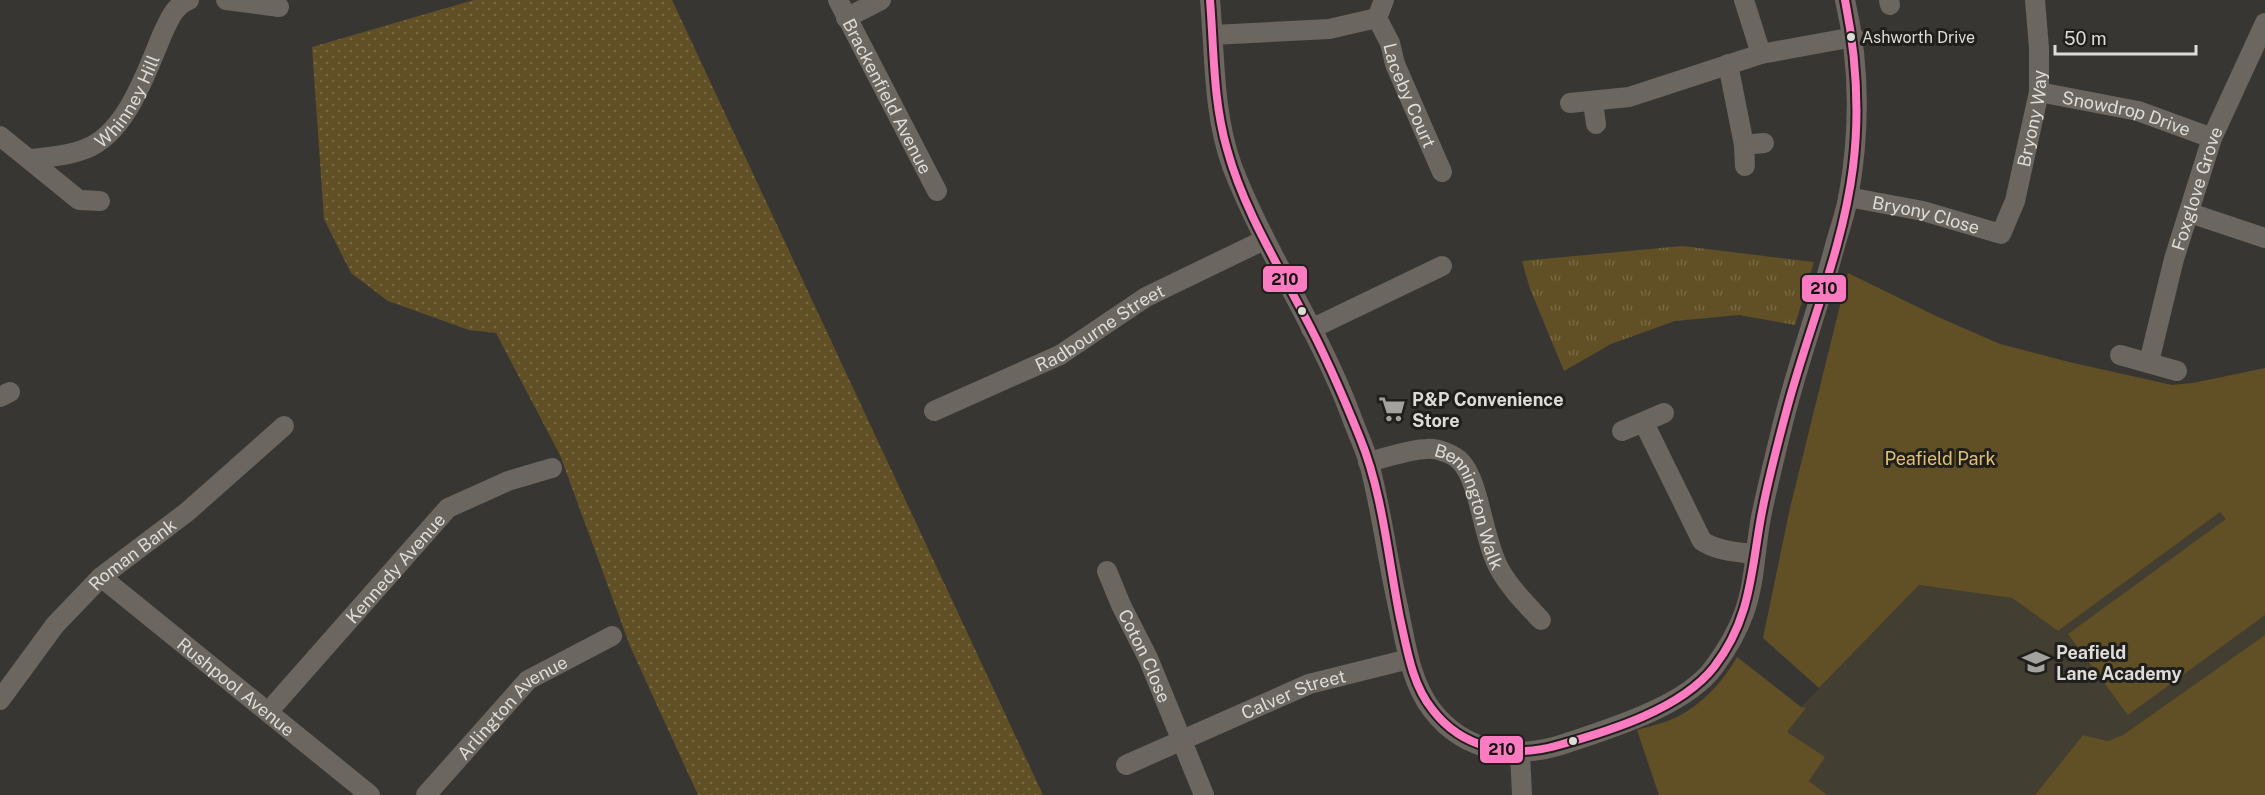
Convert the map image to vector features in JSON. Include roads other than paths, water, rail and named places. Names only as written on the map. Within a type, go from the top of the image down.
[{"type":"street","name":"Whinney Hill","points":[[30,159],[84,150],[100,142],[116,127],[141,86],[169,20],[179,4],[189,0]]},
{"type":"street","points":[[226,0],[279,7]]},
{"type":"street","points":[[842,9],[881,0]]},
{"type":"street","points":[[1210,0],[1219,116],[1231,163],[1264,240],[1311,329],[1347,405],[1368,462],[1409,659],[1417,684],[1431,709],[1449,729],[1495,752],[1520,753],[1546,750],[1671,704],[1691,691],[1713,669],[1743,615],[1786,409],[1819,305],[1848,197],[1857,114],[1854,38],[1845,0]]},
{"type":"street","points":[[1744,0],[1761,54]]},
{"type":"street","name":"Bryony Way","points":[[2001,234],[2015,201],[2039,92],[2039,48],[2035,0]]},
{"type":"street","name":"Brackenfield Avenue","points":[[842,9],[937,191]]},
{"type":"street","points":[[1213,35],[1329,29],[1381,9]]},
{"type":"street","name":"Laceby Court","points":[[1381,9],[1395,64],[1442,172]]},
{"type":"street","name":"Foxglove Grove","points":[[2149,362],[2174,259],[2212,138],[2265,22]]},
{"type":"street","points":[[1570,103],[1629,97],[1761,54],[1854,38]]},
{"type":"street","points":[[1728,64],[1754,144],[1745,166]]},
{"type":"street","name":"Snowdrop Drive","points":[[2039,92],[2138,111],[2212,138]]},
{"type":"street","points":[[1593,102],[1596,124]]},
{"type":"street","points":[[0,136],[79,200],[100,201]]},
{"type":"street","name":"Bryony Close","points":[[1848,197],[1923,211],[2001,234]]},
{"type":"street","points":[[2190,213],[2265,238]]},
{"type":"street","name":"Radbourne Street","points":[[934,411],[1060,355],[1146,297],[1264,240]]},
{"type":"street","points":[[1311,329],[1442,267]]},
{"type":"street","points":[[2120,355],[2177,371]]},
{"type":"street","points":[[1622,431],[1664,413]]},
{"type":"street","points":[[1644,423],[1702,541],[1719,550],[1754,554]]},
{"type":"street","name":"Roman Bank","points":[[0,700],[56,625],[101,577],[187,512],[284,426]]},
{"type":"street","name":"Bennington Walk","points":[[1368,462],[1427,448],[1443,452],[1461,461],[1472,480],[1485,532],[1499,569],[1518,596],[1541,620]]},
{"type":"street","name":"Kennedy Avenue","points":[[268,712],[448,508],[508,481],[552,468]]},
{"type":"street","name":"Coton Close","points":[[1107,571],[1121,605],[1149,658],[1204,795]]},
{"type":"street","name":"Rushpool Avenue","points":[[101,577],[370,795]]},
{"type":"street","name":"Arlington Avenue","points":[[426,795],[528,680],[612,636]]},
{"type":"street","name":"Calver Street","points":[[1126,765],[1308,684],[1409,659]]},
{"type":"street","points":[[1520,753],[1522,795]]},
{"type":"place","name":"Ashworth Drive","points":[[1851,37]]},
{"type":"place","name":"P&P Convenience Store","points":[[1392,409]]},
{"type":"place","name":"Peafield Lane Academy","points":[[2036,662]]},
{"type":"park label","name":"Peafield Park","points":[[1940,458]]}]
